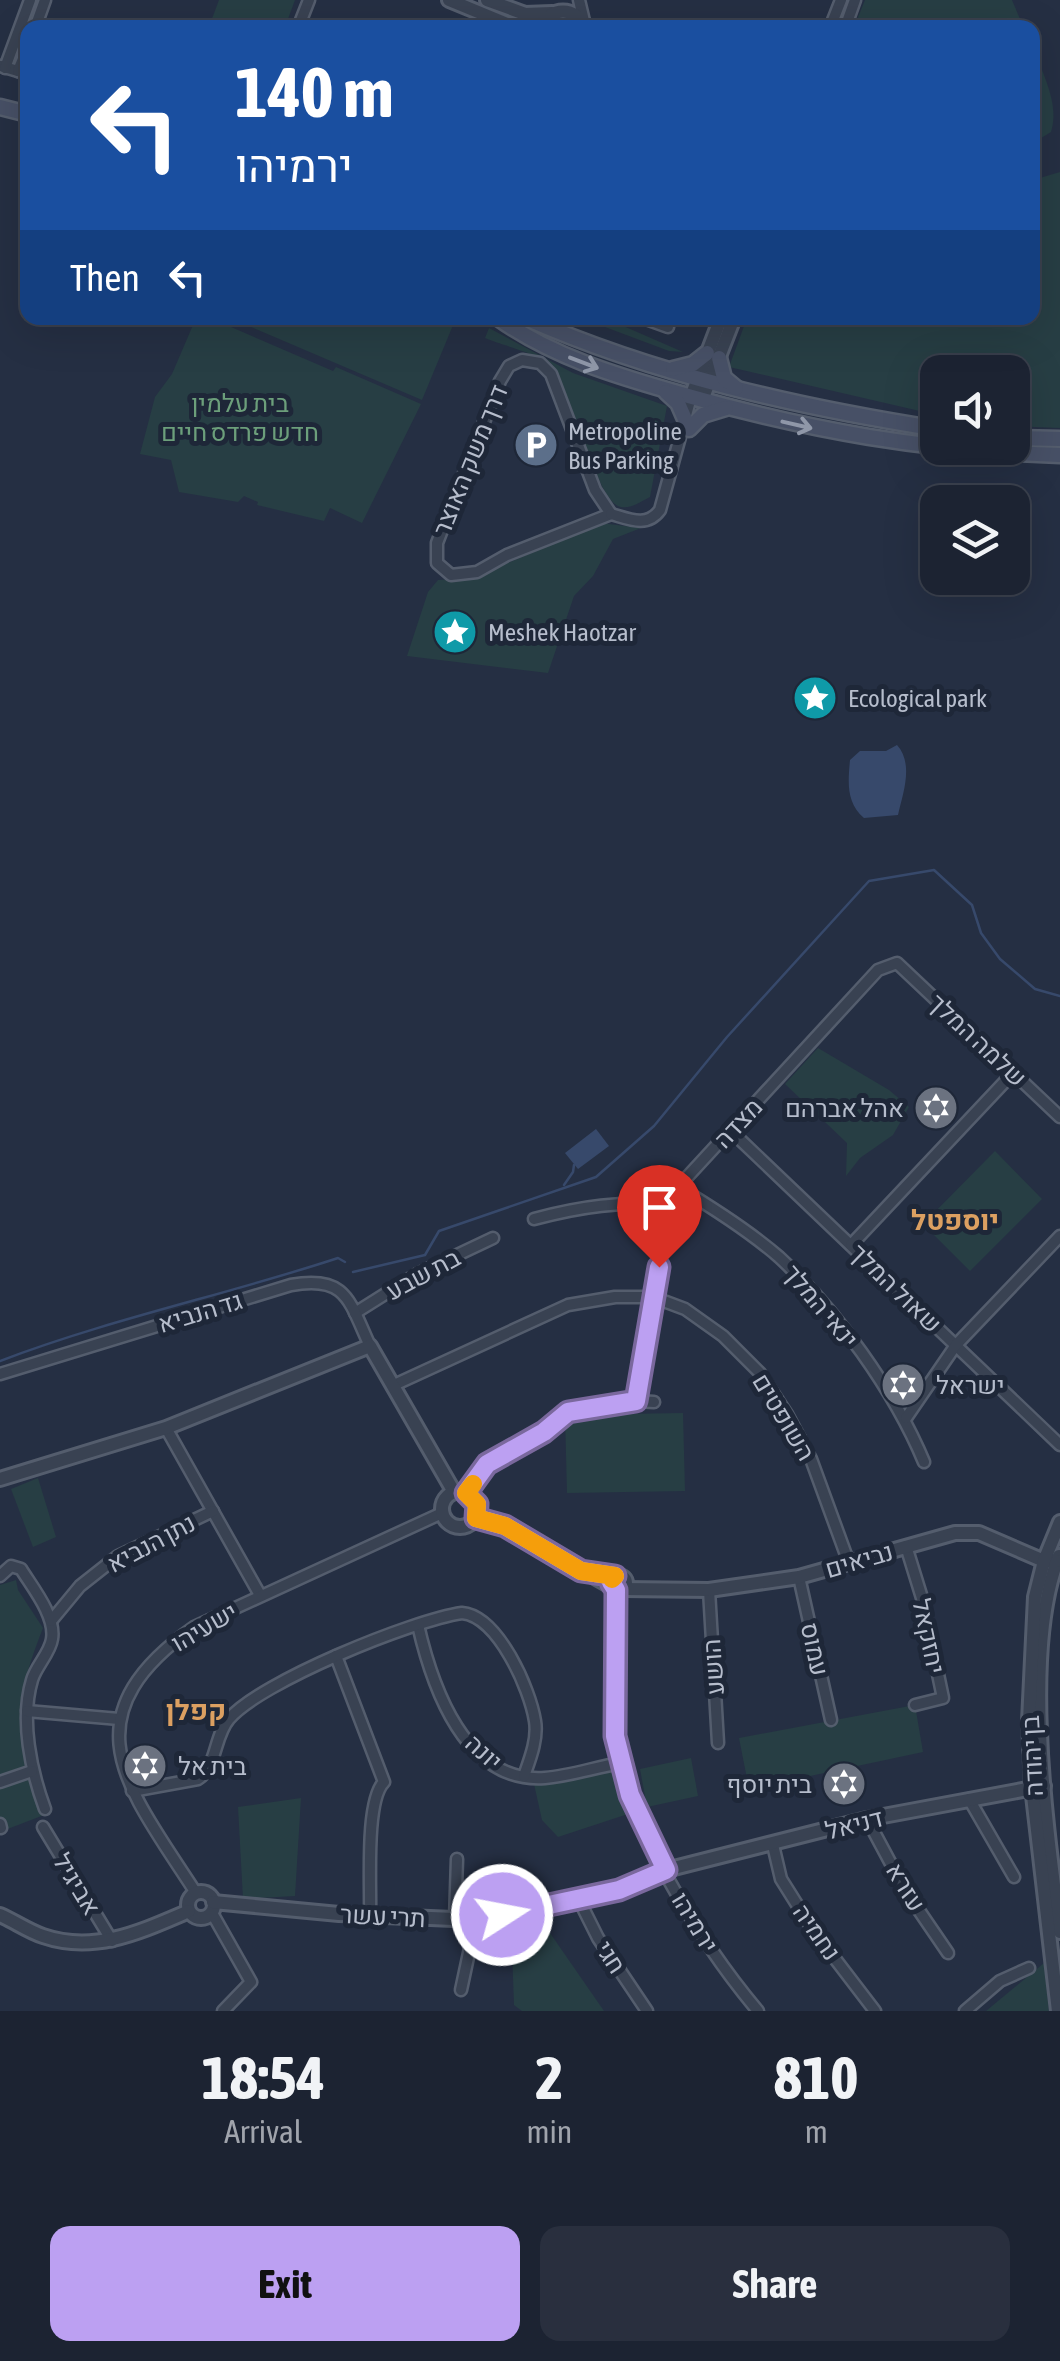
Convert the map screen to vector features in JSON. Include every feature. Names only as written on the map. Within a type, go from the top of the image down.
[{"type":"main road","points":[[510,325],[550,349],[728,408],[872,440],[1060,455]]},
{"type":"main road","points":[[545,325],[666,369],[736,389],[920,426]]},
{"type":"main road","points":[[666,369],[692,365],[713,356],[724,378],[736,389]]},
{"type":"main road","points":[[662,388],[676,401],[687,424],[728,408]]},
{"type":"main road","points":[[1030,438],[1060,439]]},
{"type":"street","points":[[449,0],[498,20]]},
{"type":"street","points":[[488,0],[525,14],[572,12],[580,20]]},
{"type":"street","points":[[546,20],[576,0]]},
{"type":"street","points":[[2,67],[20,24]]},
{"type":"street","points":[[662,325],[668,327]]},
{"type":"street","points":[[713,356],[719,325]]},
{"type":"street","points":[[696,399],[730,325]]},
{"type":"street","name":"דרך משק האוצר","points":[[611,514],[551,374],[535,361],[514,363],[500,381],[437,542],[435,557],[442,570],[452,575],[477,572],[611,514],[640,522],[656,516],[696,399]]},
{"type":"street","points":[[598,519],[602,500]]},
{"type":"street","name":"שלמה המלך","points":[[897,963],[1060,1117]]},
{"type":"street","name":"מצדה","points":[[636,1401],[670,1206],[678,1187],[878,970],[897,963]]},
{"type":"street","points":[[851,1245],[1013,1073]]},
{"type":"street","name":"שאול המלך","points":[[732,1131],[1060,1445]]},
{"type":"street","name":"ינאי המלך","points":[[678,1187],[725,1216],[779,1258],[849,1336],[906,1418],[924,1462]]},
{"type":"street","points":[[534,1220],[606,1204],[670,1206]]},
{"type":"street","points":[[906,1418],[956,1345],[1060,1236]]},
{"type":"street","name":"בת שבע","points":[[354,1313],[417,1274],[493,1238]]},
{"type":"street","name":"גד הנביא","points":[[0,1374],[290,1285],[321,1281],[332,1284],[354,1313],[370,1346]]},
{"type":"street","name":"השופטים","points":[[394,1385],[568,1305],[615,1297],[653,1297],[684,1309],[760,1373],[811,1459],[849,1564]]},
{"type":"street","points":[[0,1479],[166,1428],[370,1346],[460,1493],[477,1504],[476,1518],[465,1526],[454,1526],[442,1512],[444,1502],[460,1493],[487,1464],[544,1432],[568,1412],[636,1401],[654,1402]]},
{"type":"street","points":[[166,1428],[260,1596]]},
{"type":"street","name":"נתן הנביא","points":[[51,1621],[80,1586],[118,1556],[213,1511]]},
{"type":"street","name":"ישעיהו","points":[[118,1719],[128,1695],[158,1655],[194,1627],[442,1512]]},
{"type":"street","name":"נביאים","points":[[476,1518],[505,1526],[581,1571],[618,1584],[656,1588],[709,1590],[799,1577],[955,1534],[979,1533],[1054,1558]]},
{"type":"street","name":"בן יהודה","points":[[1058,2011],[1038,1787],[1041,1657],[1060,1522]]},
{"type":"street","name":"יחזקאל","points":[[906,1546],[922,1598],[943,1698],[914,1705]]},
{"type":"street","points":[[0,1576],[11,1566],[21,1569],[51,1621],[52,1640],[33,1676],[26,1712],[32,1772],[45,1810]]},
{"type":"street","name":"עמוס","points":[[799,1577],[831,1720]]},
{"type":"street","name":"ירמיהו","points":[[618,1584],[615,1736],[620,1762],[635,1807],[696,1928],[758,2011]]},
{"type":"street","name":"הושע","points":[[709,1590],[718,1744]]},
{"type":"street","points":[[132,1792],[205,1775],[220,1732],[245,1703],[336,1656],[452,1614],[482,1618],[522,1682],[536,1724],[524,1776]]},
{"type":"street","name":"יונה","points":[[418,1626],[434,1688],[448,1714],[490,1762],[508,1773],[544,1778],[620,1762]]},
{"type":"street","points":[[336,1656],[384,1782],[378,1788],[373,1816],[370,1915]]},
{"type":"street","points":[[26,1712],[118,1719],[120,1752],[132,1792],[196,1893],[208,1895],[251,1982],[223,2011]]},
{"type":"street","points":[[0,1782],[32,1772]]},
{"type":"street","name":"בן יהודה","points":[[1038,1787],[1060,1932]]},
{"type":"street","name":"דניאל","points":[[666,1870],[867,1819],[1038,1787]]},
{"type":"street","points":[[968,1799],[1014,1877]]},
{"type":"street","name":"עזרא","points":[[867,1819],[905,1890],[948,1953]]},
{"type":"street","name":"אביגיל","points":[[42,1827],[112,1942]]},
{"type":"street","name":"נחמיה","points":[[773,1845],[781,1879],[813,1930],[875,2011]]},
{"type":"street","points":[[455,1920],[457,1859]]},
{"type":"street","name":"תרי עשר","points":[[213,1907],[476,1920],[619,1890],[666,1870]]},
{"type":"street","points":[[189,1911],[190,1899],[196,1893]]},
{"type":"street","name":"חגי","points":[[579,1900],[598,1938],[647,2011]]},
{"type":"street","points":[[189,1911],[200,1918],[213,1907]]},
{"type":"street","points":[[0,1915],[44,1936],[82,1943],[112,1942],[189,1911]]},
{"type":"street","points":[[461,1990],[476,1920]]},
{"type":"street","points":[[965,2011],[1000,1981],[1029,1968]]},
{"type":"green space","points":[[219,0],[295,0],[288,20],[212,20]]},
{"type":"green space","points":[[865,0],[1012,0],[1020,19],[1018,20],[857,20]]},
{"type":"green space","points":[[1040,66],[1053,111],[1051,132],[1040,139]]},
{"type":"green space","points":[[1060,172],[1060,428],[1030,427],[1030,355],[920,355],[920,411],[729,367],[744,325],[1040,325],[1040,178]]},
{"type":"green space","name":"בית עלמין חדש פרדס חיים","points":[[193,325],[226,325],[421,404],[362,523],[330,508],[324,521],[257,505],[258,502],[244,496],[238,502],[179,492],[171,460],[140,454],[155,397],[172,374]]},
{"type":"green space","points":[[247,325],[453,325],[422,400]]},
{"type":"green space","points":[[600,325],[621,325],[683,352],[669,351]]},
{"type":"green space","points":[[489,328],[573,373],[667,406],[650,497],[625,507],[611,500],[593,466],[567,396],[549,364],[485,338]]},
{"type":"green space","points":[[601,523],[641,528],[613,539],[593,576],[574,596],[548,673],[407,656],[428,592],[438,580],[473,578]]},
{"type":"green space","points":[[818,1048],[889,1090],[909,1107],[893,1135],[860,1158],[846,1176],[847,1143],[785,1084]]},
{"type":"green space","points":[[995,1151],[1042,1199],[970,1271],[923,1224]]},
{"type":"green space","points":[[683,1413],[685,1491],[567,1493],[565,1415]]},
{"type":"green space","points":[[38,1478],[56,1537],[33,1547],[11,1489]]},
{"type":"green space","points":[[16,1580],[18,1590],[43,1628],[25,1681],[21,1721],[27,1762],[44,1815],[5,1830],[0,1816],[0,1585]]},
{"type":"green space","points":[[915,1705],[923,1752],[749,1789],[739,1738]]},
{"type":"green space","points":[[691,1758],[698,1796],[647,1807],[640,1769]]},
{"type":"green space","points":[[617,1769],[631,1813],[558,1837],[542,1820],[534,1784]]},
{"type":"green space","points":[[301,1798],[295,1896],[243,1899],[238,1807]]},
{"type":"green space","points":[[541,1920],[604,2011],[522,2011],[514,2005],[511,1922]]},
{"type":"green space","points":[[1044,1963],[1049,2011],[986,2011]]},
{"type":"water","points":[[897,745],[906,770],[898,815],[864,818],[851,799],[850,760],[860,751],[886,751]]},
{"type":"water","points":[[596,1129],[609,1146],[578,1169],[565,1153]]},
{"type":"waterway","points":[[353,1272],[425,1255],[439,1231],[596,1177],[654,1126],[727,1037],[869,881],[934,870],[972,905],[981,933],[1000,959],[1035,989],[1060,996]]},
{"type":"waterway","points":[[564,1185],[574,1165]]},
{"type":"waterway","points":[[0,1361],[83,1332],[338,1258],[345,1262]]},
{"type":"slow traffic","points":[[473,1484],[466,1493],[477,1504],[476,1518],[505,1526],[581,1571],[615,1576],[612,1579]]},
{"type":"place","name":"Metropoline Bus Parking","points":[[536,445]]},
{"type":"place","name":"Meshek Haotzar","points":[[455,632]]},
{"type":"place","name":"Ecological park","points":[[815,698]]},
{"type":"place","name":"אהל אברהם","points":[[936,1108]]},
{"type":"place","name":"ישראל","points":[[903,1385]]},
{"type":"place","name":"בית אל","points":[[145,1766]]},
{"type":"place","name":"בית יוסף","points":[[844,1784]]},
{"type":"district","name":"יוספטל","points":[[955,1220]]},
{"type":"district","name":"קפלן","points":[[196,1710]]},
{"type":"route","points":[[502,1915],[619,1890],[666,1870],[630,1795],[615,1736],[616,1590],[611,1582],[615,1576],[581,1571],[505,1526],[476,1518],[477,1504],[466,1493],[487,1464],[544,1432],[568,1412],[636,1401],[659,1267]]}]
